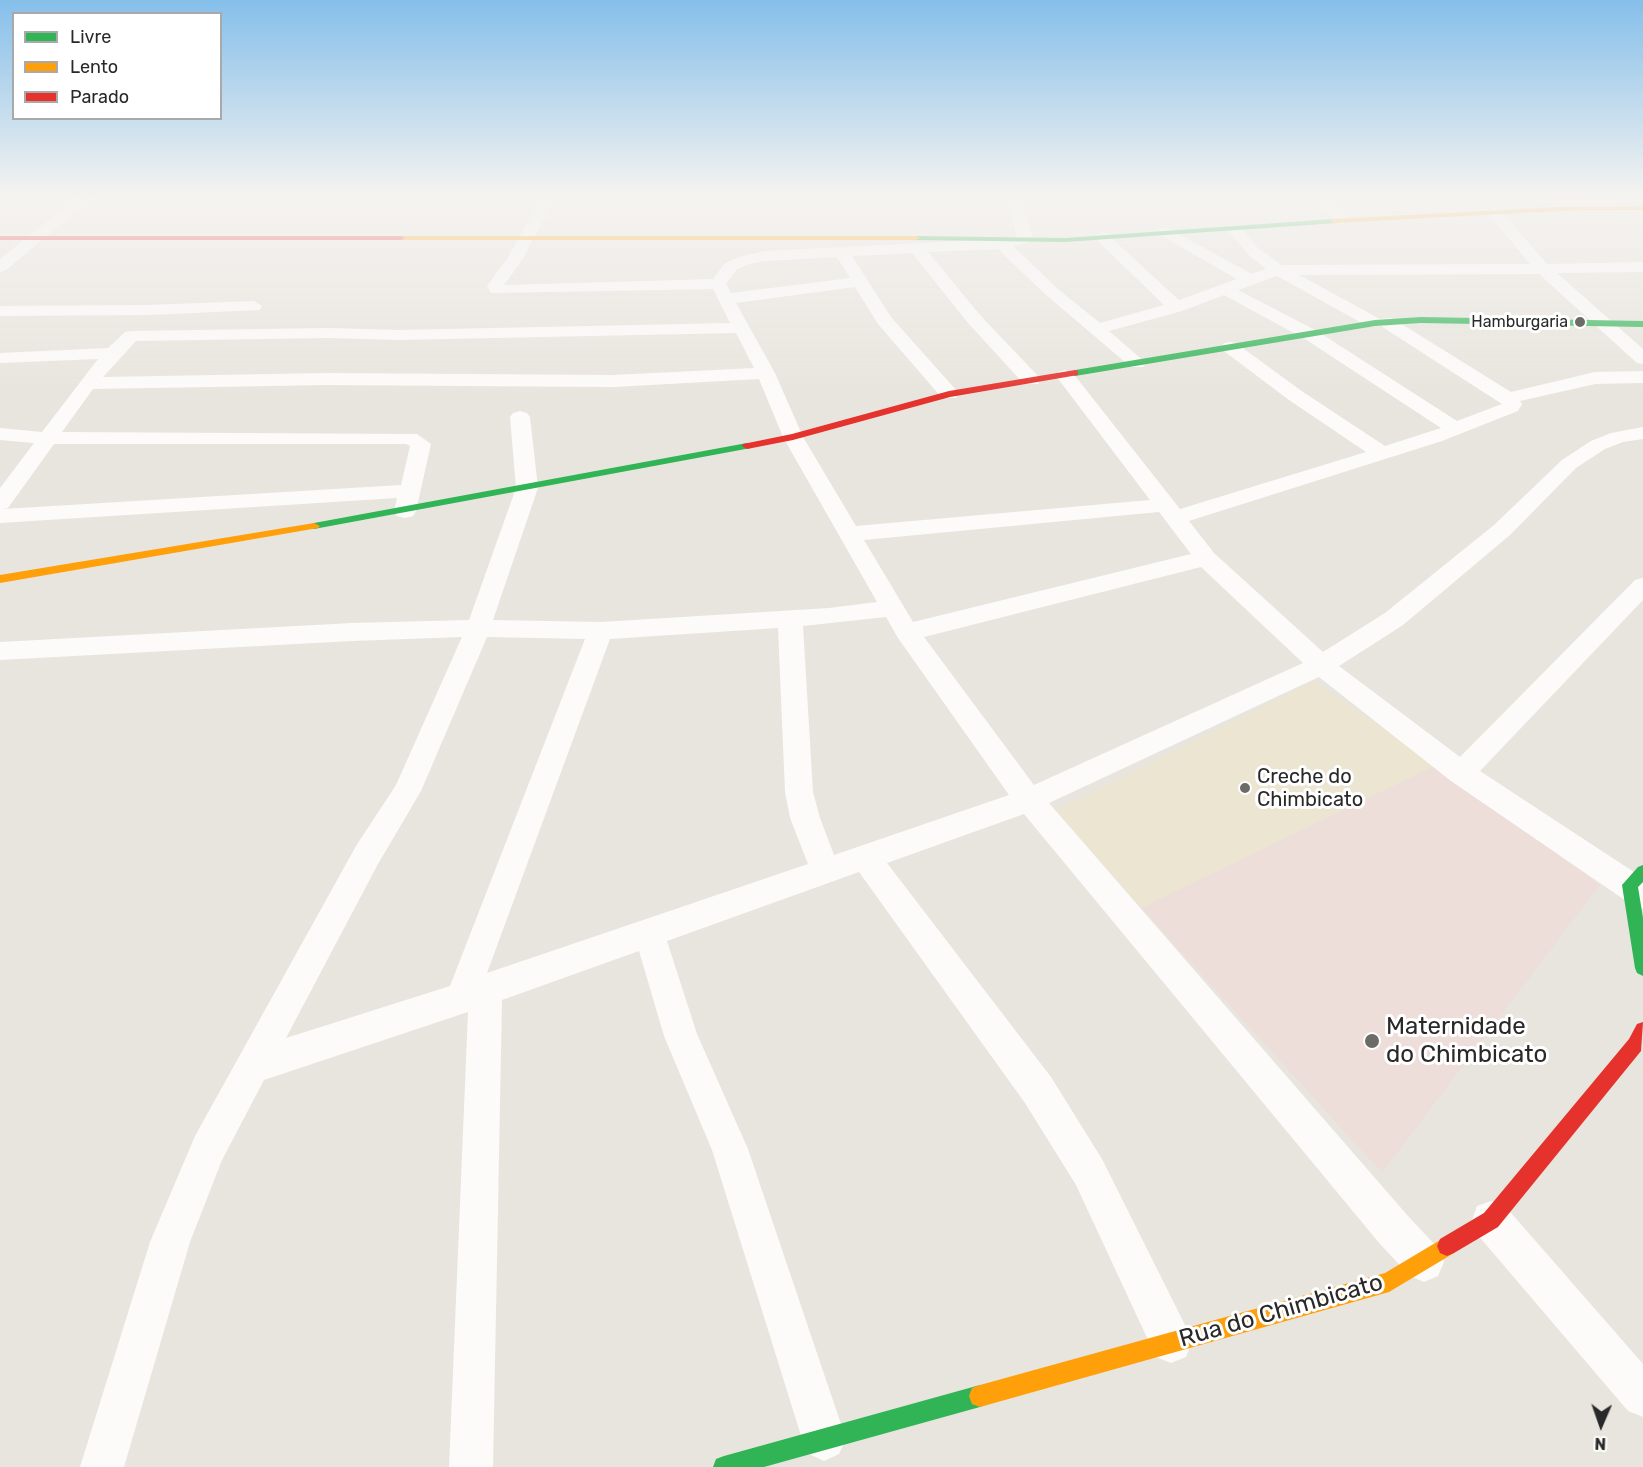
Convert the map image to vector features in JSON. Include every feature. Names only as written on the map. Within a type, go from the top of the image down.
[{"type":"street","points":[[510,262],[495,286],[497,290],[722,292],[860,282]]},
{"type":"street","points":[[739,262],[731,266],[722,292],[766,373],[793,437],[907,632],[1029,800],[1394,1230],[1424,1262]]},
{"type":"street","points":[[848,262],[904,345],[949,394]]},
{"type":"street","points":[[925,262],[1031,380]]},
{"type":"street","points":[[1021,262],[1052,292],[1137,363]]},
{"type":"street","points":[[1127,262],[1176,307]]},
{"type":"street","points":[[1219,262],[1249,279]]},
{"type":"street","points":[[851,534],[1171,511],[1382,453],[1456,429],[1511,407],[1508,398],[1381,323],[1278,270],[1268,262]]},
{"type":"street","points":[[1537,262],[1643,360]]},
{"type":"street","points":[[1097,329],[1176,307],[1278,270],[1642,267]]},
{"type":"street","points":[[1224,289],[1311,335],[1374,378],[1456,429]]},
{"type":"street","points":[[0,311],[148,310],[254,306]]},
{"type":"street","points":[[0,516],[408,501],[527,488],[793,437],[949,394],[1381,323],[1421,320],[1643,324]]},
{"type":"street","points":[[0,503],[88,383],[126,338],[135,335],[328,333],[399,335],[740,328]]},
{"type":"street","points":[[1230,347],[1296,396],[1382,453]]},
{"type":"street","points":[[2,359],[113,353]]},
{"type":"street","points":[[88,383],[327,379],[613,381],[766,373]]},
{"type":"street","points":[[1065,376],[1206,558],[1320,664],[1461,773],[1639,884],[1643,968]]},
{"type":"street","points":[[1508,398],[1594,378],[1643,377]]},
{"type":"street","points":[[102,1467],[177,1223],[208,1149],[367,855],[407,791],[444,712],[478,628],[527,488],[520,417]]},
{"type":"street","points":[[254,1066],[649,933],[1029,800],[1320,664],[1394,619],[1502,530],[1569,464],[1598,445],[1618,437],[1643,433]]},
{"type":"street","points":[[0,434],[48,438],[410,438],[421,444],[408,501]]},
{"type":"street","points":[[0,579],[408,501]]},
{"type":"street","points":[[907,632],[1206,558]]},
{"type":"street","points":[[1461,773],[1643,586]]},
{"type":"street","points":[[0,651],[352,632],[478,628],[600,632],[790,619],[893,608]]},
{"type":"street","points":[[790,619],[799,792],[805,818],[826,871]]},
{"type":"street","points":[[471,1467],[474,993],[540,787],[600,632]]},
{"type":"street","points":[[866,858],[1038,1090],[1089,1172],[1171,1342]]},
{"type":"street","points":[[649,933],[681,1036],[730,1149],[824,1439]]},
{"type":"street","name":"Rua do Chimbicato","points":[[724,1467],[1389,1282],[1491,1220],[1635,1045],[1643,1029]]},
{"type":"street","points":[[1491,1220],[1643,1396]]},
{"type":"shaded area","name":"Creche do Chimbicato","points":[[1314,681],[1436,765],[1141,908],[1056,811]]},
{"type":"shaded area","name":"Maternidade do Chimbicato","points":[[1436,765],[1600,885],[1382,1173],[1141,908]]},
{"type":"traffic: fast","points":[[1075,373],[1375,323],[1421,320],[1643,324]]},
{"type":"traffic: fast","points":[[314,526],[747,446]]},
{"type":"traffic: fast","points":[[1643,872],[1630,885],[1643,968]]},
{"type":"traffic: fast","points":[[724,1467],[980,1396]]},
{"type":"traffic: slow","points":[[0,579],[314,526]]},
{"type":"traffic: slow","points":[[980,1396],[1389,1282],[1447,1246]]},
{"type":"traffic: jam","points":[[747,446],[793,437],[949,394],[1075,373]]},
{"type":"traffic: jam","points":[[1447,1246],[1491,1220],[1635,1045],[1643,1030]]},
{"type":"place","name":"Hamburgaria","points":[[1580,322]]},
{"type":"place","name":"Creche do Chimbicato","points":[[1245,788]]},
{"type":"place","name":"Maternidade do Chimbicato","points":[[1372,1041]]}]
